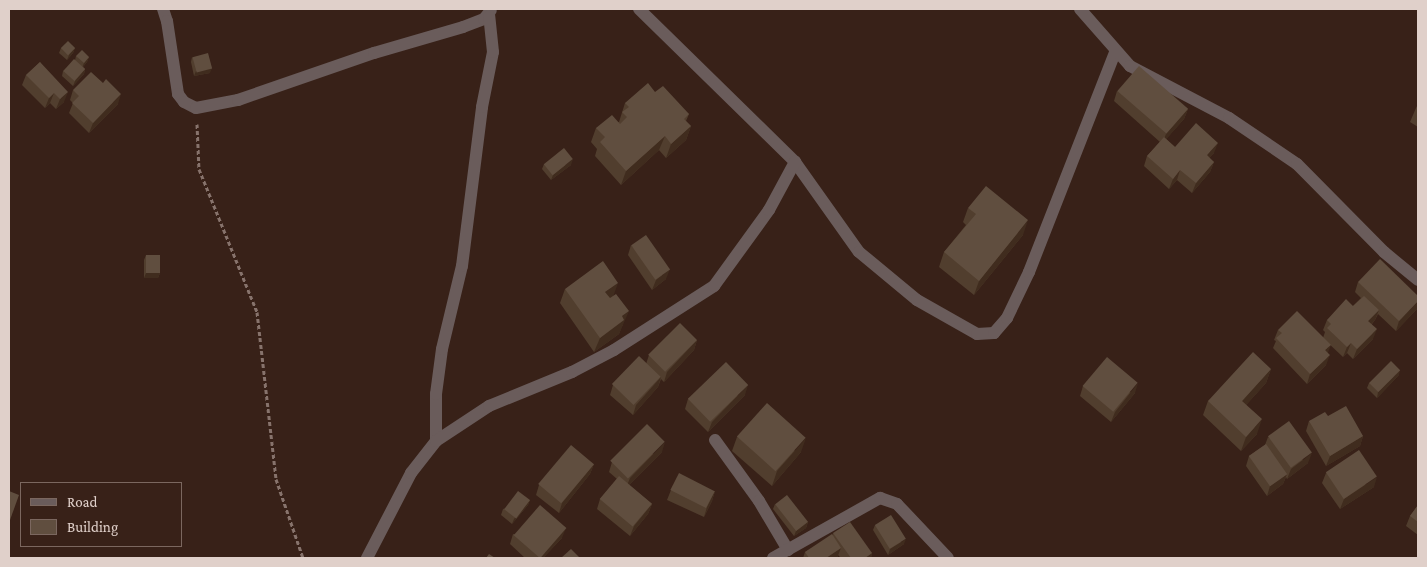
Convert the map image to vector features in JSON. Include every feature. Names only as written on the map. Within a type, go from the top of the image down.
[{"type":"street","points":[[162,9],[167,21],[178,94],[184,102],[196,108],[238,100],[374,52],[463,27],[490,12],[492,52],[482,107],[462,266],[442,349],[436,394],[436,441]]},
{"type":"street","points":[[639,9],[795,162],[859,252],[917,300],[977,334],[994,333],[1007,318],[1029,272],[1115,52]]},
{"type":"street","points":[[1080,9],[1115,52],[1130,66],[1229,118],[1297,164],[1384,252],[1418,280]]},
{"type":"street","points":[[367,558],[411,473],[436,441],[489,406],[572,372],[614,350],[714,286],[769,210],[795,162]]},
{"type":"street","points":[[715,440],[750,488],[788,550]]},
{"type":"street","points":[[773,558],[880,498],[897,504],[948,558]]},
{"type":"path","points":[[196,108],[199,169],[257,312],[276,479],[303,558]]},
{"type":"building","points":[[68,41],[75,48],[68,55],[61,48]]},
{"type":"building","points":[[82,50],[89,57],[84,63],[76,56]]},
{"type":"building","points":[[208,53],[212,68],[197,73],[193,57]]},
{"type":"building","points":[[74,59],[85,69],[74,81],[63,71]]},
{"type":"building","points":[[40,62],[68,92],[60,99],[54,93],[49,98],[26,75]]},
{"type":"building","points":[[1139,66],[1188,109],[1166,134],[1117,91]]},
{"type":"building","points":[[91,72],[103,83],[106,79],[121,94],[93,123],[72,103],[79,96],[73,90]]},
{"type":"building","points":[[648,83],[655,92],[663,86],[689,114],[684,119],[691,126],[671,144],[665,136],[626,171],[600,142],[605,137],[596,128],[612,115],[620,124],[627,117],[622,112],[629,107],[625,103]]},
{"type":"building","points":[[1196,123],[1218,143],[1207,155],[1214,162],[1196,183],[1180,170],[1173,179],[1147,156],[1164,137],[1175,147]]},
{"type":"building","points":[[564,148],[573,159],[553,175],[544,164]]},
{"type":"building","points":[[986,186],[1028,220],[979,281],[944,252],[976,214],[968,208]]},
{"type":"building","points":[[646,235],[670,269],[655,280],[631,245]]},
{"type":"building","points":[[146,255],[160,255],[160,273],[146,273]]},
{"type":"building","points":[[1380,259],[1418,296],[1418,301],[1399,321],[1358,282]]},
{"type":"building","points":[[603,261],[618,283],[605,292],[610,298],[616,294],[629,311],[622,316],[624,320],[600,338],[565,289]]},
{"type":"building","points":[[1364,296],[1379,310],[1368,321],[1377,329],[1357,349],[1351,343],[1347,347],[1327,328],[1331,324],[1327,320],[1346,299],[1353,306]]},
{"type":"building","points":[[1297,311],[1331,345],[1325,350],[1330,355],[1310,374],[1276,338],[1282,333],[1278,330]]},
{"type":"building","points":[[680,323],[697,340],[665,372],[648,355]]},
{"type":"building","points":[[1253,352],[1271,369],[1242,401],[1262,419],[1246,437],[1208,401]]},
{"type":"building","points":[[639,356],[661,377],[633,405],[612,384]]},
{"type":"building","points":[[1107,357],[1138,383],[1113,412],[1083,386]]},
{"type":"building","points":[[1391,361],[1400,370],[1378,392],[1369,383]]},
{"type":"building","points":[[726,362],[748,385],[710,422],[688,399]]},
{"type":"building","points":[[767,403],[806,438],[776,471],[737,436]]},
{"type":"building","points":[[1346,406],[1363,436],[1330,456],[1309,421],[1325,412],[1328,416]]},
{"type":"building","points":[[1289,421],[1312,453],[1291,468],[1268,436]]},
{"type":"building","points":[[647,424],[665,442],[628,478],[610,461]]},
{"type":"building","points":[[1266,444],[1287,474],[1270,486],[1249,456]]},
{"type":"building","points":[[571,445],[594,464],[561,503],[538,484]]},
{"type":"building","points":[[1359,450],[1377,477],[1344,499],[1326,472]]},
{"type":"building","points":[[679,473],[715,491],[706,508],[670,490]]},
{"type":"building","points":[[619,476],[652,504],[633,527],[600,499]]},
{"type":"building","points":[[9,491],[19,495],[10,520],[9,520]]},
{"type":"building","points":[[518,491],[530,500],[516,518],[504,509]]},
{"type":"building","points":[[787,495],[808,522],[796,531],[775,504]]},
{"type":"building","points":[[540,505],[566,528],[540,558],[514,535]]},
{"type":"building","points":[[1418,505],[1418,522],[1410,516]]},
{"type":"building","points":[[891,515],[906,539],[890,549],[875,525]]},
{"type":"building","points":[[850,522],[872,553],[865,558],[851,558],[833,533]]},
{"type":"building","points":[[832,534],[841,548],[826,558],[809,558],[805,552]]},
{"type":"building","points":[[571,549],[578,558],[561,558]]},
{"type":"building","points":[[489,554],[495,558],[486,558]]}]
